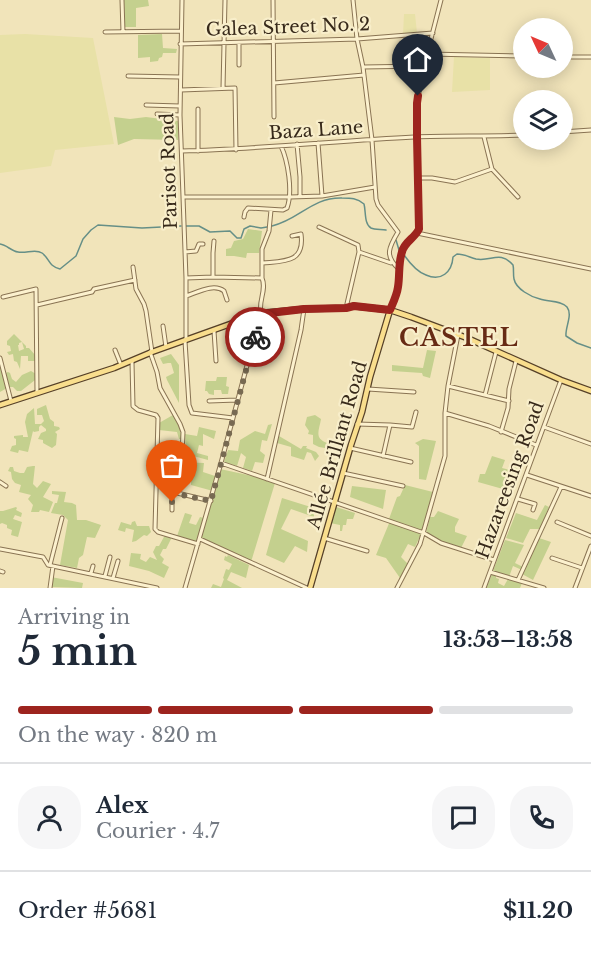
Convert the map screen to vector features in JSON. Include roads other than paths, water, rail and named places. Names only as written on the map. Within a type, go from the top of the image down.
[{"type":"main road","points":[[0,405],[67,384],[261,314],[304,309],[360,307],[390,310],[411,317],[591,391]]},
{"type":"main road","name":"Allée Brillant Road","points":[[309,588],[390,310]]},
{"type":"street","points":[[122,0],[123,32]]},
{"type":"street","name":"Parisot Road","points":[[182,0],[180,115],[186,278],[185,340],[189,405],[192,413],[233,418]]},
{"type":"street","points":[[223,88],[225,0]]},
{"type":"street","points":[[273,0],[274,117]]},
{"type":"street","points":[[353,0],[372,140],[378,205],[398,232],[389,249],[391,263]]},
{"type":"street","points":[[390,310],[399,285],[402,250],[417,233],[419,226],[417,103],[441,0]]},
{"type":"street","points":[[105,32],[181,31]]},
{"type":"street","name":"Galea Street No. 2","points":[[180,44],[357,39],[433,33]]},
{"type":"street","points":[[239,43],[239,65]]},
{"type":"street","points":[[428,54],[513,56]]},
{"type":"street","points":[[573,57],[591,57]]},
{"type":"street","points":[[363,67],[424,66]]},
{"type":"street","points":[[274,83],[364,75]]},
{"type":"street","points":[[128,76],[180,77]]},
{"type":"street","points":[[181,90],[235,88],[236,150]]},
{"type":"street","points":[[146,105],[180,106]]},
{"type":"street","points":[[198,109],[198,150]]},
{"type":"street","points":[[157,114],[180,115]]},
{"type":"street","points":[[573,131],[591,130]]},
{"type":"street","name":"Baza Lane","points":[[182,151],[236,150],[417,137],[513,136]]},
{"type":"street","points":[[484,137],[492,169],[518,197]]},
{"type":"street","points":[[318,143],[322,196]]},
{"type":"street","points":[[297,144],[300,196]]},
{"type":"street","points":[[244,217],[248,208],[283,210],[287,208],[290,197],[287,164],[282,146]]},
{"type":"street","points":[[418,178],[455,182],[492,169]]},
{"type":"street","points":[[184,197],[322,196],[375,187]]},
{"type":"street","points":[[186,588],[261,314],[259,308],[264,286],[262,249],[269,231],[271,210]]},
{"type":"street","points":[[319,227],[358,245],[359,252],[346,308]]},
{"type":"street","points":[[417,233],[591,269]]},
{"type":"street","points":[[263,263],[284,262],[298,254],[301,247],[301,234],[292,236]]},
{"type":"street","points":[[213,277],[214,241]]},
{"type":"street","points":[[185,252],[196,251],[202,244]]},
{"type":"street","points":[[359,252],[391,263],[399,269]]},
{"type":"street","points":[[133,267],[136,289],[144,304],[159,388],[183,432],[182,455]]},
{"type":"street","points":[[186,278],[262,278]]},
{"type":"street","points":[[37,305],[135,280]]},
{"type":"street","points":[[186,296],[209,288],[219,288],[225,291],[227,300]]},
{"type":"street","points":[[3,297],[36,289],[37,393]]},
{"type":"street","points":[[267,479],[304,309]]},
{"type":"street","points":[[163,326],[166,347]]},
{"type":"street","points":[[214,331],[216,361]]},
{"type":"street","points":[[397,588],[420,544],[445,456],[445,413],[458,335]]},
{"type":"street","points":[[115,350],[121,365]]},
{"type":"street","points":[[485,394],[496,352]]},
{"type":"street","points":[[0,358],[11,401]]},
{"type":"street","points":[[132,360],[133,406],[138,410],[156,415],[158,418],[155,529],[158,532],[199,542],[309,588]]},
{"type":"street","points":[[501,432],[517,360]]},
{"type":"street","name":"Hazareesing Road","points":[[484,588],[561,380]]},
{"type":"street","points":[[448,386],[508,401]]},
{"type":"street","points":[[368,388],[414,392]]},
{"type":"street","points":[[209,401],[237,400]]},
{"type":"street","points":[[357,424],[412,427],[416,412]]},
{"type":"street","points":[[445,413],[489,426],[537,446]]},
{"type":"street","points":[[383,456],[390,425]]},
{"type":"street","points":[[544,427],[591,444]]},
{"type":"street","points":[[350,448],[411,462]]},
{"type":"street","points":[[221,463],[494,560]]},
{"type":"street","points":[[343,472],[404,486]]},
{"type":"street","points":[[156,474],[172,476],[172,510]]},
{"type":"street","points":[[527,475],[591,496]]},
{"type":"street","points":[[0,482],[6,486]]},
{"type":"street","points":[[518,580],[561,487]]},
{"type":"street","points":[[172,493],[211,501]]},
{"type":"street","points":[[518,499],[535,504],[533,510]]},
{"type":"street","points":[[50,588],[51,565],[62,518]]},
{"type":"street","points":[[557,522],[591,536]]},
{"type":"street","points":[[324,538],[367,551]]},
{"type":"street","points":[[575,588],[591,546]]},
{"type":"street","points":[[0,549],[43,557],[51,565],[157,588]]},
{"type":"street","points":[[105,576],[110,557]]},
{"type":"street","points":[[552,558],[582,568]]},
{"type":"street","points":[[113,578],[118,561]]},
{"type":"street","points":[[91,573],[93,566]]},
{"type":"street","points":[[490,572],[544,588]]},
{"type":"waterway","points":[[272,226],[322,201],[348,198],[356,199],[364,204],[366,220],[371,228],[386,230]]},
{"type":"waterway","points":[[0,244],[18,252],[39,252],[45,255],[53,266],[60,269],[76,256],[83,239],[98,225],[142,228],[181,226]]},
{"type":"waterway","points":[[186,226],[199,226],[210,232],[230,231],[237,238],[241,238],[244,229],[250,226],[267,227]]},
{"type":"waterway","points":[[396,240],[399,250]]},
{"type":"waterway","points":[[404,255],[419,272],[431,277],[445,274],[453,257],[457,254],[481,260],[504,258],[513,265],[515,283],[521,289],[536,298],[558,302],[567,307],[569,314],[566,336],[591,348]]},
{"type":"district","name":"CASTEL","points":[[459,337]]}]
